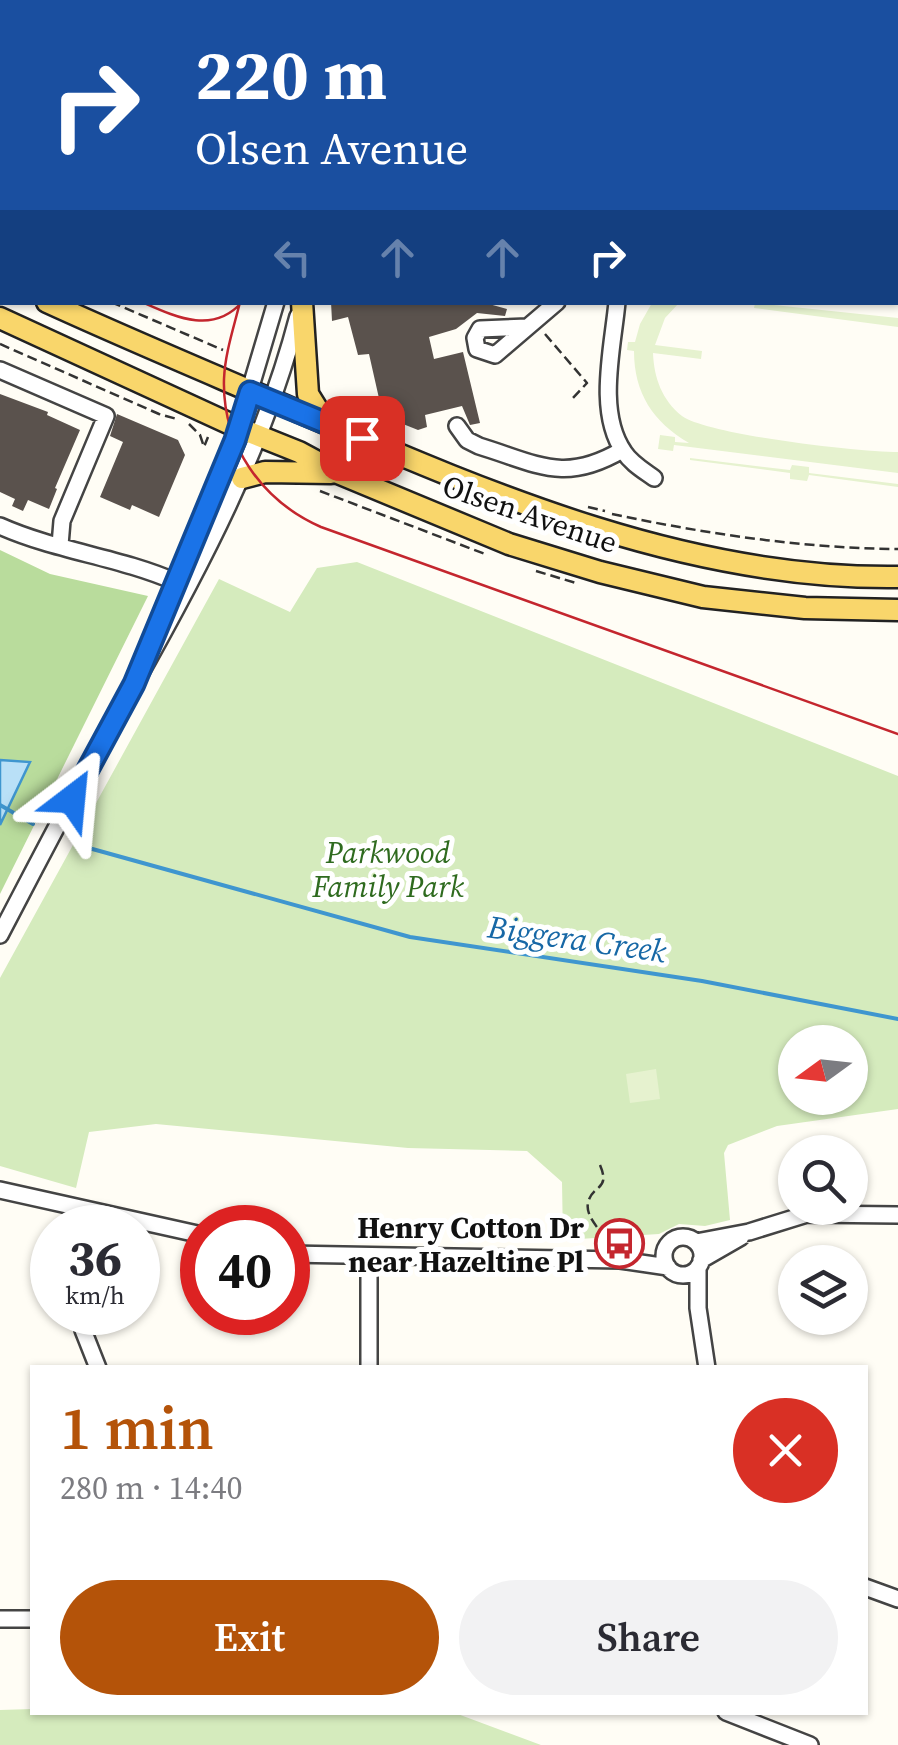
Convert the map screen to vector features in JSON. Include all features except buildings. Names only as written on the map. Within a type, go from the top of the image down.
[{"type":"main road","name":"Olsen Avenue","points":[[54,305],[270,400],[327,414],[472,486],[556,515],[709,558],[799,573],[898,577]]},
{"type":"main road","points":[[302,305],[308,394],[327,414]]},
{"type":"main road","name":"Olsen Avenue","points":[[0,318],[338,473],[509,544],[600,572],[703,597],[805,608],[898,610]]},
{"type":"main road","points":[[242,478],[265,472],[338,473]]},
{"type":"street","points":[[0,934],[134,684],[174,618],[242,478],[250,392],[275,305]]},
{"type":"street","points":[[134,684],[176,582],[248,432],[270,400],[287,360],[301,305]]},
{"type":"street","points":[[531,325],[554,305]]},
{"type":"street","points":[[617,305],[609,398],[622,450],[654,478]]},
{"type":"street","points":[[0,370],[106,416],[62,521],[60,545]]},
{"type":"street","points":[[457,426],[467,440],[479,446],[560,470],[590,467],[622,450]]},
{"type":"street","points":[[0,526],[32,540],[138,566],[176,582]]},
{"type":"street","points":[[0,1190],[180,1230]]},
{"type":"street","points":[[701,1334],[671,1264],[679,1238],[696,1242],[749,1232],[807,1214],[898,1215]]},
{"type":"street","points":[[310,1255],[620,1260],[671,1264],[690,1274],[749,1232]]},
{"type":"street","points":[[696,1242],[701,1250],[696,1282],[707,1365]]},
{"type":"street","points":[[369,1258],[370,1365]]},
{"type":"street","points":[[85,1335],[97,1365]]},
{"type":"street","points":[[868,1589],[898,1600]]},
{"type":"street","points":[[0,1619],[30,1619]]},
{"type":"street","points":[[734,1715],[810,1745]]},
{"type":"path","points":[[118,305],[223,350]]},
{"type":"path","points":[[531,325],[587,383],[573,398]]},
{"type":"path","points":[[0,344],[159,414],[182,420],[194,428],[204,447],[208,437]]},
{"type":"path","points":[[327,414],[362,419]]},
{"type":"path","points":[[580,504],[702,533],[791,544],[898,550]]},
{"type":"path","points":[[600,1166],[604,1184],[587,1205],[605,1242]]},
{"type":"green space","points":[[651,305],[677,305],[665,318],[655,345],[702,351],[701,359],[653,353],[660,388],[682,416],[752,436],[898,452],[898,473],[674,445],[673,451],[658,449],[660,435],[689,443],[665,426],[642,393],[634,351],[627,350],[628,342],[635,342]]},
{"type":"green space","points":[[774,305],[898,318],[898,327],[754,308]]},
{"type":"green space","points":[[690,458],[790,470],[792,465],[809,467],[809,473],[898,487],[809,475],[807,481],[790,479],[790,473]]},
{"type":"green space","points":[[0,550],[50,574],[148,596],[0,894]]},
{"type":"green space","name":"Parkwood Family Park","points":[[357,562],[898,776],[898,1109],[868,1113],[868,1025],[778,1025],[778,1115],[855,1115],[777,1126],[728,1145],[724,1153],[730,1220],[705,1226],[679,1224],[659,1234],[563,1240],[562,1182],[527,1151],[408,1148],[156,1124],[89,1132],[76,1188],[0,1166],[0,978],[219,579],[290,612],[317,568]]},
{"type":"green space","points":[[656,1069],[660,1099],[630,1103],[626,1074]]},
{"type":"green space","points":[[30,1709],[30,1715],[460,1715],[541,1745],[0,1745],[0,1710]]},
{"type":"water","points":[[0,760],[30,762],[0,825]]},
{"type":"waterway","name":"Biggera Creek","points":[[0,805],[33,824]]},
{"type":"waterway","name":"Biggera Creek","points":[[78,845],[410,937],[702,981],[898,1019]]},
{"type":"tram line","points":[[150,305],[194,320],[219,318],[239,305]]},
{"type":"tram line","points":[[239,305],[224,379],[230,426],[250,468],[264,486],[300,516],[321,527],[898,734]]},
{"type":"place","name":"Henry Cotton Dr near Hazeltine Pl","points":[[619,1244]]},
{"type":"route","points":[[72,799],[134,684],[235,440],[250,392],[362,438]]}]
